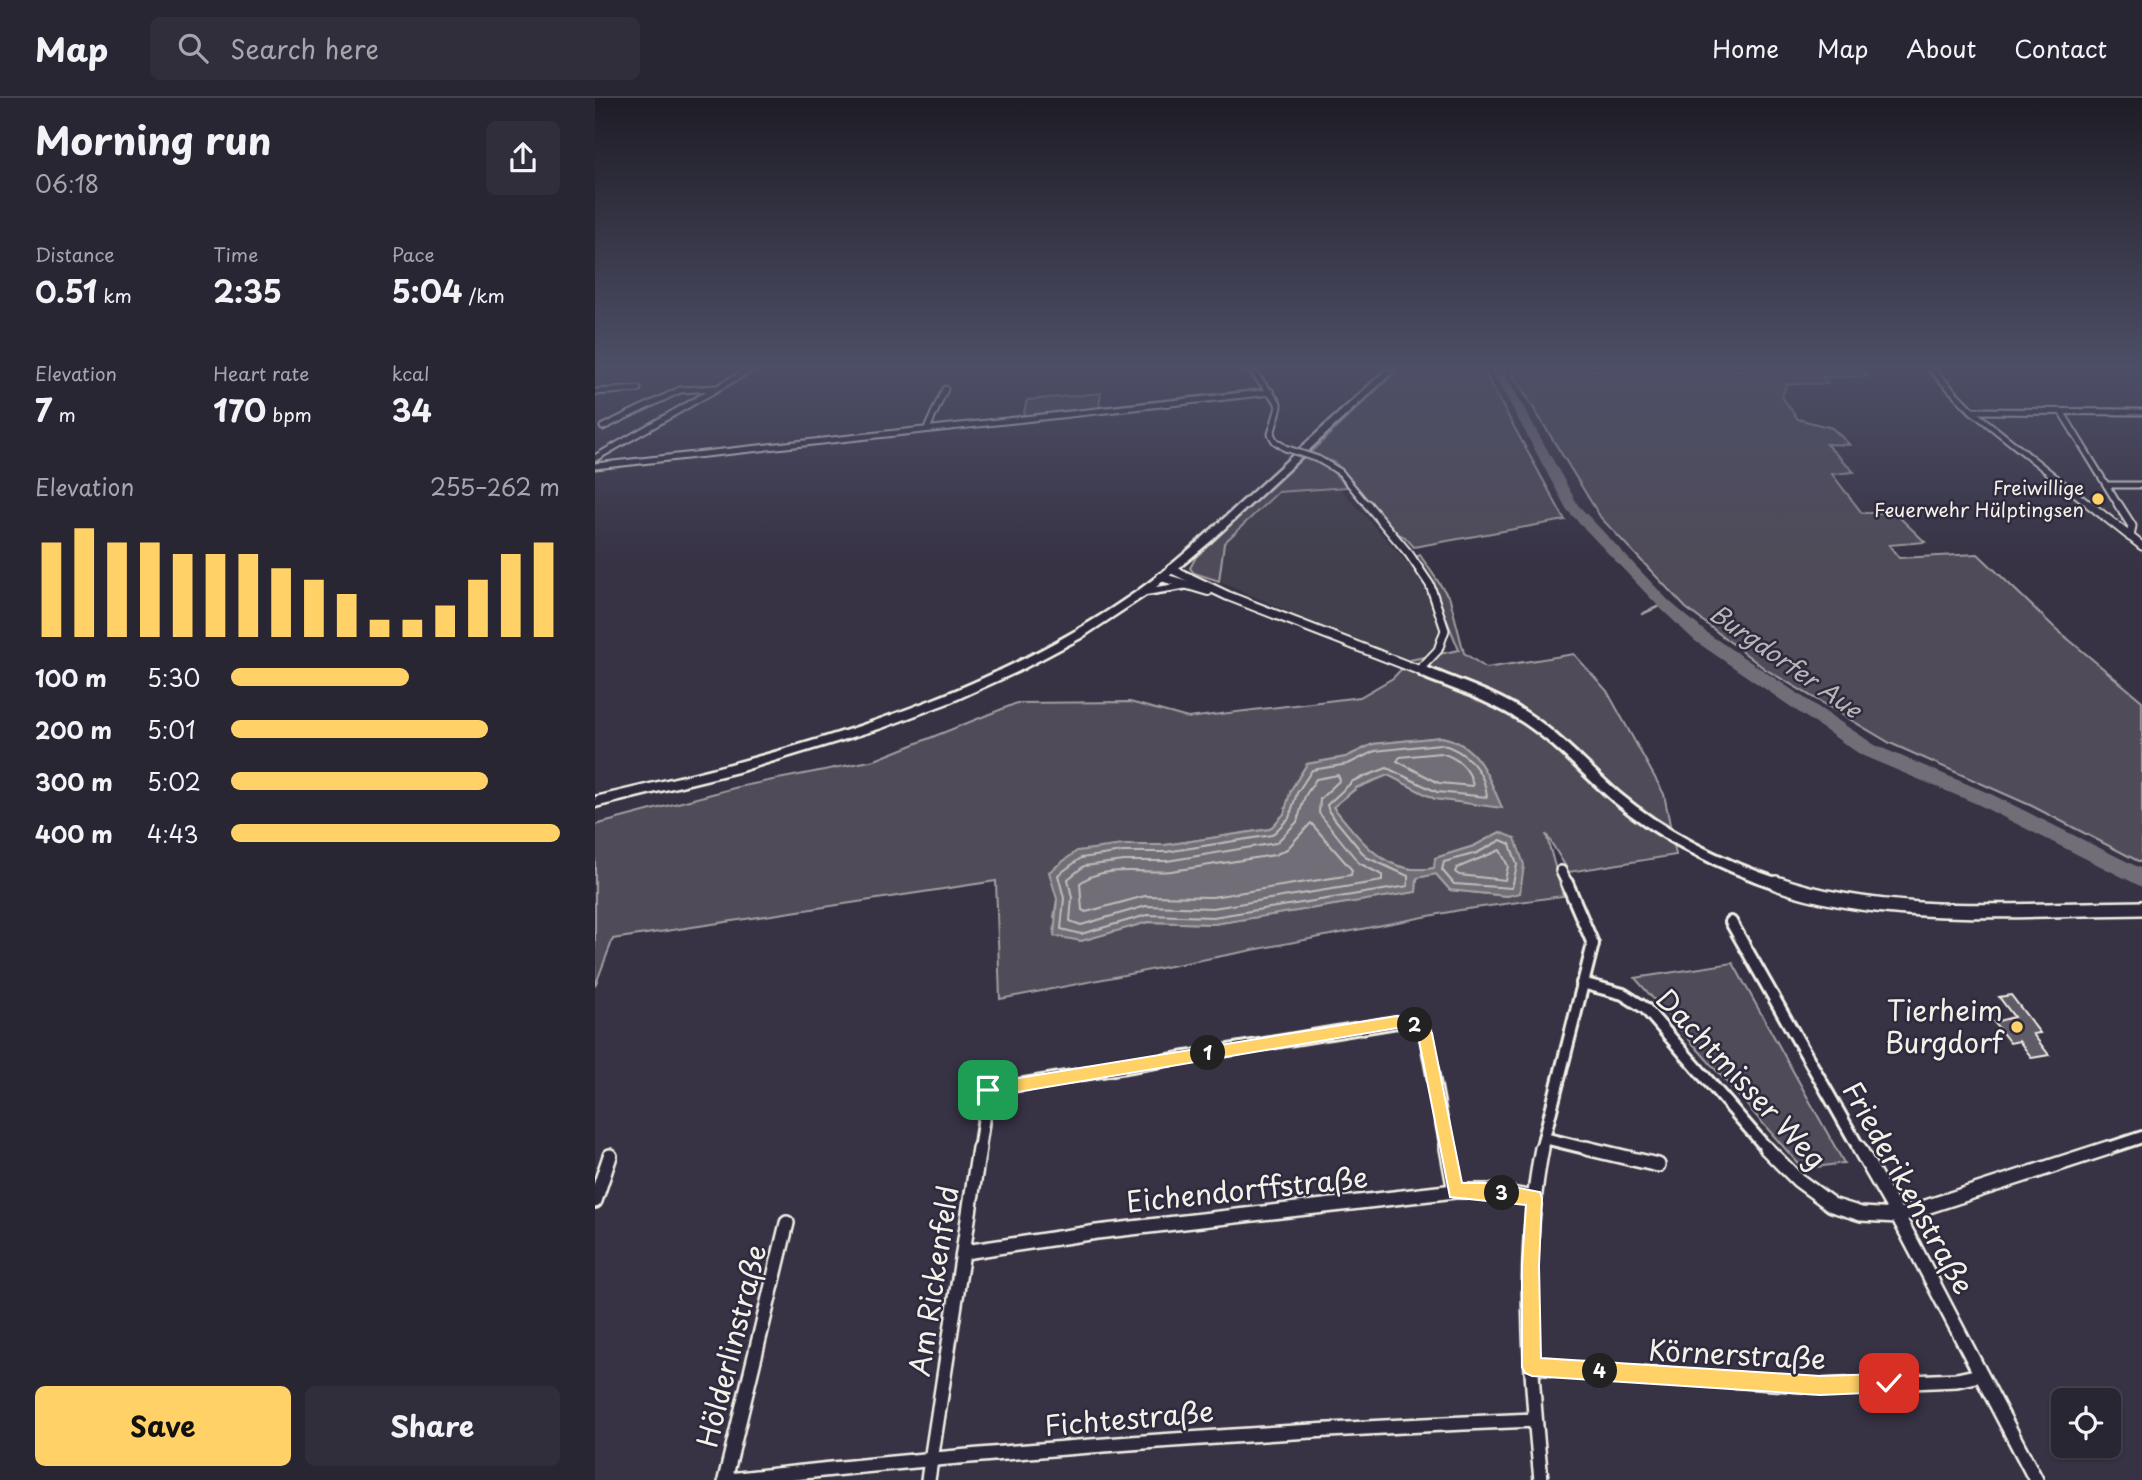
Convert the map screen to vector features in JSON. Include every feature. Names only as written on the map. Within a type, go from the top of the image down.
[{"type":"main road","points":[[595,802],[743,767],[879,726],[986,683],[1035,659],[1140,595],[1320,434]]},
{"type":"main road","points":[[1140,595],[1173,586],[1185,586]]},
{"type":"street","points":[[595,458],[636,434]]},
{"type":"street","points":[[595,466],[878,434]]},
{"type":"street","points":[[1271,434],[1285,448],[1341,472],[1409,554],[1430,584],[1445,630],[1438,650],[1419,670]]},
{"type":"street","points":[[2001,434],[2142,546]]},
{"type":"street","points":[[2076,434],[2131,526],[2130,537]]},
{"type":"street","points":[[2108,485],[2142,485]]},
{"type":"street","points":[[1166,573],[1185,586],[1227,596]]},
{"type":"street","points":[[1166,573],[1480,694],[1534,723],[1641,817],[1683,844],[1760,878],[1832,898],[1928,908],[2142,908]]},
{"type":"street","points":[[1541,1480],[1532,1367],[1531,1266],[1534,1198],[1544,1138],[1593,944],[1587,925],[1561,871]]},
{"type":"street","name":"Friederikenstraße","points":[[1731,922],[1898,1216],[2036,1480]]},
{"type":"street","name":"Dachtmisser Weg","points":[[1582,984],[1623,994],[1646,1008],[1758,1139],[1798,1180],[1832,1205],[1861,1213],[1898,1216]]},
{"type":"street","name":"Am Rickenfeld","points":[[927,1480],[965,1251],[988,1090],[1397,1022],[1411,1024],[1421,1027],[1425,1033],[1455,1191]]},
{"type":"street","points":[[1898,1216],[2142,1137]]},
{"type":"street","points":[[1544,1138],[1658,1165]]},
{"type":"street","points":[[595,1201],[610,1156]]},
{"type":"street","name":"Eichendorffstraße","points":[[965,1251],[1097,1232],[1455,1191],[1493,1191],[1534,1198]]},
{"type":"street","name":"Hölderlinstraße","points":[[727,1480],[787,1223]]},
{"type":"street","name":"Körnerstraße","points":[[1532,1367],[1820,1385],[1958,1380],[1980,1375]]},
{"type":"street","name":"Fichtestraße","points":[[727,1480],[852,1466],[1363,1427],[1535,1420]]},
{"type":"shaded area","points":[[1330,434],[1518,434],[1565,520],[1414,547],[1405,537],[1392,531],[1343,470],[1334,462],[1310,453]]},
{"type":"shaded area","points":[[1550,434],[1839,434],[1850,445],[1826,444],[1854,472],[1832,474],[1862,513],[1895,513],[1925,542],[1889,545],[1899,558],[1978,554],[2055,628],[2142,701],[2142,863],[2032,806],[1890,743],[1765,669],[1686,608],[1601,518]]},
{"type":"shaded area","points":[[1304,457],[1330,469],[1348,487],[1278,492],[1224,543],[1219,581],[1194,573],[1190,568],[1196,557]]},
{"type":"shaded area","points":[[1340,488],[1425,583],[1440,628],[1438,641],[1424,656],[1410,660],[1321,626],[1219,581],[1224,543],[1278,492]]},
{"type":"shaded area","points":[[1420,555],[1450,599],[1464,653],[1486,668],[1574,654],[1607,691],[1664,794],[1676,855],[1569,872],[1546,834],[1563,896],[1460,910],[1000,999],[996,881],[613,939],[595,986],[595,825],[738,787],[875,760],[1017,703],[1130,702],[1188,718],[1360,697],[1393,678],[1410,660],[1459,650],[1433,587],[1414,558]],"holes":[[[1441,737],[1464,746],[1480,763],[1501,807],[1435,799],[1388,775],[1357,788],[1333,807],[1376,854],[1402,867],[1435,868],[1435,858],[1474,846],[1500,832],[1520,893],[1507,896],[1450,890],[1436,874],[1417,878],[1416,892],[1214,924],[1148,922],[1081,941],[1054,917],[1057,899],[1123,845],[1165,845],[1270,829],[1284,814],[1291,790],[1307,764],[1346,757],[1373,744]]]},
{"type":"shaded area","points":[[1733,963],[1844,1163],[1803,1169],[1635,978]]},
{"type":"water","points":[[1441,737],[1464,746],[1473,754],[1486,773],[1502,808],[1435,799],[1388,775],[1357,787],[1333,807],[1376,854],[1402,867],[1434,868],[1435,858],[1474,846],[1500,832],[1515,838],[1524,865],[1520,893],[1507,896],[1450,890],[1436,874],[1417,878],[1416,892],[1214,924],[1148,922],[1081,941],[1054,936],[1057,899],[1049,872],[1077,851],[1123,845],[1165,845],[1270,829],[1284,814],[1291,790],[1307,764],[1346,757],[1373,744]]},
{"type":"building","name":"Tierheim Burgdorf","points":[[2011,995],[2040,1033],[2033,1034],[2049,1055],[2032,1058],[2019,1041],[2010,1043],[1994,1022],[2014,1017],[1999,997]]},
{"type":"waterway","name":"Burgdorfer Aue","points":[[1532,434],[1572,507],[1664,604],[1727,657],[1868,750],[1984,799],[2142,879]]},
{"type":"waterway","points":[[1642,614],[1664,604]]},
{"type":"place","name":"Freiwillige Feuerwehr Hülptingsen","points":[[2098,499]]},
{"type":"place","name":"Tierheim Burgdorf","points":[[2017,1027]]},
{"type":"route","points":[[988,1090],[1397,1022],[1421,1027],[1430,1054],[1455,1191],[1493,1191],[1534,1198],[1531,1266],[1532,1367],[1820,1385],[1889,1383]]}]
